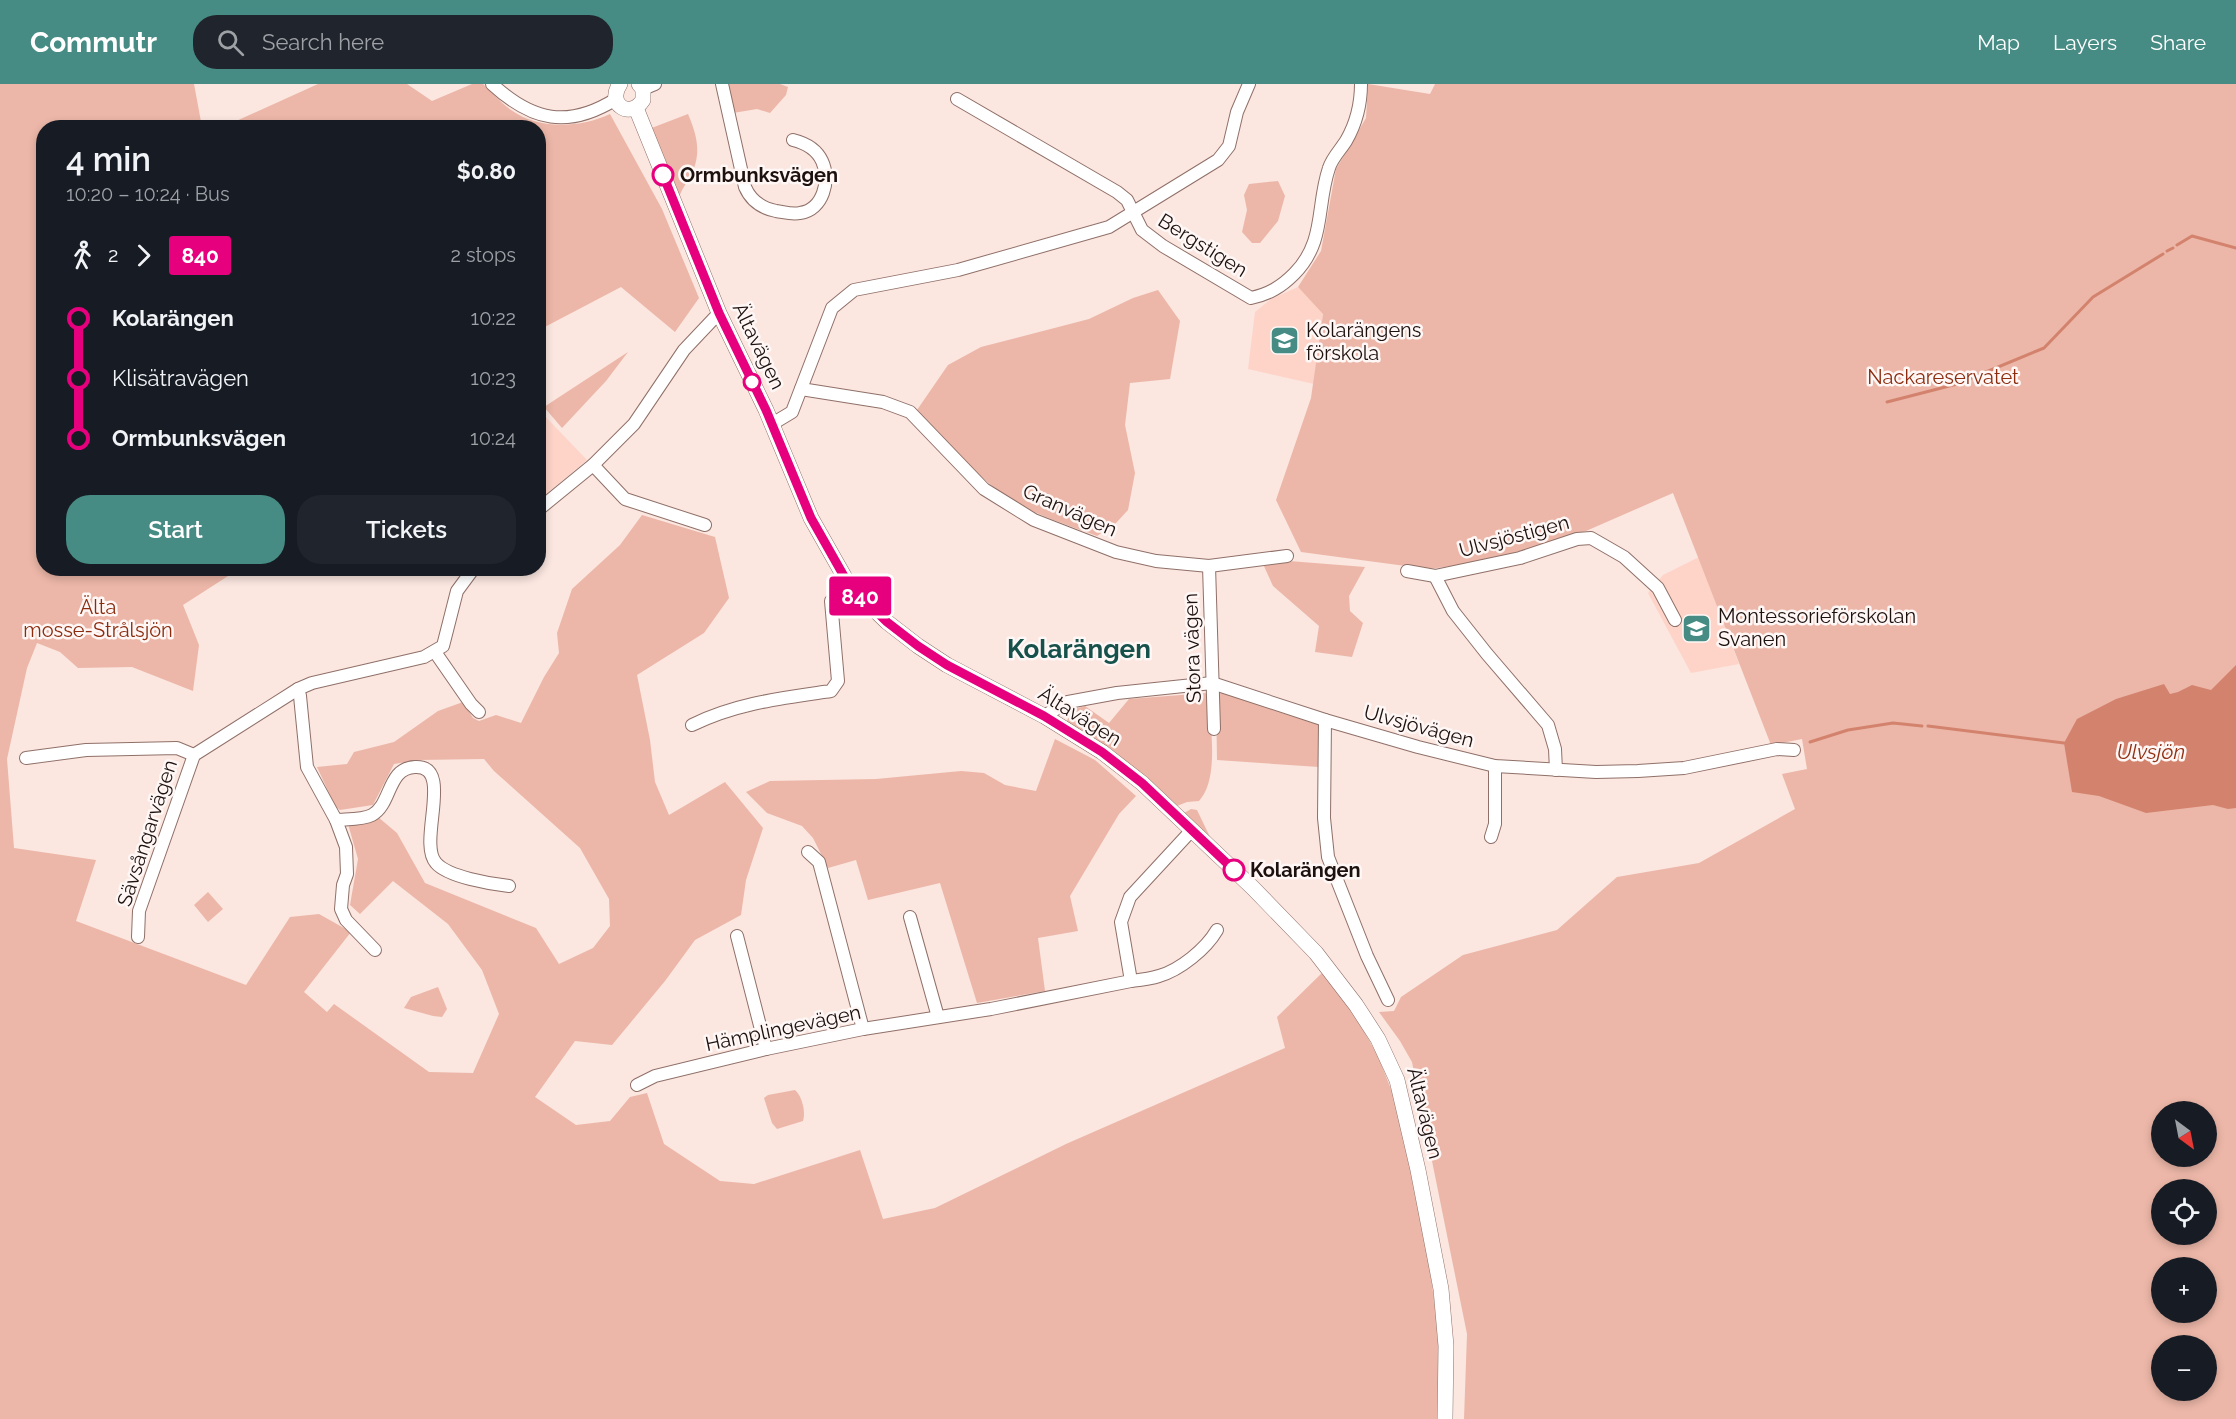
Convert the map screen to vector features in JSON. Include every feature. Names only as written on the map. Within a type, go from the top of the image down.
[{"type":"main road","points":[[618,92],[618,104],[626,109],[636,108],[643,100],[646,86]]},
{"type":"main road","name":"Ältavägen","points":[[636,108],[719,313],[772,424],[811,518],[849,585],[887,622],[918,646],[947,665],[1044,716],[1110,758],[1142,783],[1253,888],[1316,953],[1356,1005],[1391,1063],[1418,1170],[1441,1289],[1446,1346],[1445,1419]]},
{"type":"street","points":[[492,84],[518,105],[535,114],[554,117],[578,116],[618,92]]},
{"type":"street","points":[[722,84],[745,187],[749,197],[764,208],[801,213],[815,207],[822,196],[826,182],[822,160],[806,144],[793,140]]},
{"type":"street","points":[[772,424],[792,412],[832,308],[854,290],[958,270],[1109,227],[1218,160],[1228,146],[1237,112],[1249,84]]},
{"type":"street","name":"Bergstigen","points":[[957,99],[1117,192],[1127,200],[1142,230],[1163,246],[1251,298],[1267,294],[1282,286],[1310,255],[1316,241],[1329,166],[1347,140],[1359,115],[1361,84]]},
{"type":"street","points":[[546,503],[593,465],[634,424],[684,350],[719,313]]},
{"type":"street","name":"Granvägen","points":[[801,390],[883,402],[910,412],[984,489],[1034,520],[1116,552],[1136,557],[1209,566],[1287,556]]},
{"type":"street","points":[[593,465],[625,499],[705,525]]},
{"type":"street","name":"Ulvsjöstigen","points":[[1407,571],[1435,576],[1520,558],[1577,539],[1591,538],[1624,557],[1658,588],[1675,620]]},
{"type":"street","name":"Stora vägen","points":[[1209,566],[1214,729]]},
{"type":"street","points":[[468,576],[457,591],[443,646],[435,652],[479,712]]},
{"type":"street","points":[[1435,576],[1453,611],[1486,654],[1548,725],[1555,750],[1556,770]]},
{"type":"street","points":[[692,725],[708,717],[751,703],[831,691],[838,681],[831,601],[849,585]]},
{"type":"street","name":"Sävsångarvägen","points":[[138,937],[139,910],[194,754],[298,689],[338,676],[424,657],[435,652]]},
{"type":"street","name":"Ulvsjövägen","points":[[1044,716],[1068,702],[1117,693],[1212,683],[1325,720],[1495,766],[1596,772],[1650,771],[1684,768],[1777,749],[1794,750]]},
{"type":"street","points":[[298,689],[307,767],[336,820],[346,847],[347,874],[341,909],[346,920],[375,950]]},
{"type":"street","points":[[1325,720],[1324,818],[1328,857],[1367,956],[1388,1000]]},
{"type":"street","points":[[26,758],[86,750],[167,748],[177,748],[194,754]]},
{"type":"street","points":[[336,820],[372,815],[384,802],[398,774],[416,766],[426,769],[432,774],[436,787],[430,826],[431,855],[436,864],[446,870],[478,881],[509,886]]},
{"type":"street","points":[[1491,837],[1495,824],[1495,766]]},
{"type":"street","points":[[1131,981],[1121,922],[1130,897],[1191,831]]},
{"type":"street","points":[[808,852],[819,862],[863,1029]]},
{"type":"street","points":[[910,917],[938,1017]]},
{"type":"street","name":"Hämplingevägen","points":[[638,1085],[655,1077],[766,1049],[863,1029],[1161,976],[1183,963],[1211,939],[1217,930]]},
{"type":"street","points":[[737,936],[766,1049]]},
{"type":"shaded area","name":"Kolarängens förskola","points":[[1298,287],[1323,313],[1314,384],[1248,369],[1255,312],[1271,299]]},
{"type":"shaded area","points":[[546,417],[587,460],[546,494]]},
{"type":"shaded area","name":"Montessorieförskolan Svanen","points":[[1699,557],[1739,664],[1691,673],[1648,593],[1663,575]]},
{"type":"green space","name":"Älta mosse-Strålsjön","points":[[0,84],[194,84],[201,120],[36,120],[36,576],[228,576],[183,605],[199,645],[193,691],[132,667],[78,668],[60,652],[37,643],[27,668],[7,759],[14,848],[96,860],[76,921],[246,985],[290,917],[319,914],[351,932],[304,992],[327,1012],[334,1004],[429,1072],[473,1073],[499,1014],[482,970],[448,924],[393,881],[360,914],[350,905],[358,859],[348,824],[378,817],[397,833],[425,883],[536,928],[559,964],[593,948],[610,926],[609,899],[580,848],[494,771],[484,759],[418,760],[394,764],[373,805],[340,810],[335,806],[317,767],[347,764],[354,752],[394,742],[438,711],[463,702],[473,718],[479,721],[496,715],[521,723],[559,653],[557,633],[572,589],[620,545],[642,515],[715,537],[729,598],[704,633],[637,675],[650,740],[655,782],[669,815],[725,782],[763,828],[746,880],[741,915],[695,940],[665,981],[612,1045],[575,1041],[535,1097],[576,1125],[610,1121],[630,1097],[647,1093],[664,1144],[720,1181],[754,1184],[860,1150],[883,1219],[935,1208],[1066,1144],[1285,1048],[1277,1017],[1324,971],[1358,1021],[1378,1056],[1394,1097],[1425,1233],[1442,1358],[1441,1419],[0,1419]]},
{"type":"green space","points":[[318,84],[407,84],[432,101],[472,84],[483,84],[511,110],[532,120],[238,120]]},
{"type":"green space","points":[[727,84],[780,84],[788,87],[786,95],[770,113],[757,109],[733,113]]},
{"type":"green space","name":"Nackareservatet","points":[[1368,84],[1430,94],[1435,84],[2236,84],[2236,1419],[1464,1419],[1467,1334],[1412,1062],[1379,1012],[1394,1011],[1401,997],[1463,955],[1557,930],[1617,877],[1699,863],[1795,809],[1782,774],[1807,769],[1802,739],[1771,745],[1673,493],[1586,531],[1513,553],[1453,566],[1428,569],[1301,552],[1276,500],[1311,398],[1323,314],[1298,287],[1321,251],[1336,169],[1366,118]]},
{"type":"green space","points":[[610,114],[662,209],[699,298],[675,332],[621,287],[546,326],[546,124],[573,124]]},
{"type":"green space","points":[[688,114],[696,137],[697,152],[691,175],[678,200],[649,129]]},
{"type":"green space","points":[[1278,181],[1285,196],[1278,221],[1260,243],[1252,243],[1242,232],[1247,210],[1244,195],[1249,184]]},
{"type":"green space","points":[[1158,290],[1180,321],[1170,379],[1130,383],[1125,425],[1135,473],[1128,510],[1116,523],[1097,536],[1035,512],[1000,492],[967,463],[917,410],[948,365],[981,347],[1089,319],[1133,298]]},
{"type":"green space","points":[[628,352],[606,381],[562,428],[546,409],[546,406]]},
{"type":"green space","points":[[1289,561],[1365,567],[1349,596],[1350,611],[1363,623],[1352,657],[1315,652],[1319,626],[1273,586],[1263,564]]},
{"type":"green space","points":[[1224,692],[1318,722],[1319,767],[1217,760],[1216,695]]},
{"type":"green space","points":[[1207,693],[1212,750],[1210,779],[1199,801],[1177,806],[1111,749],[1066,724],[1071,710],[1085,706],[1109,723],[1129,699]]},
{"type":"green space","points":[[1055,739],[1095,760],[1136,796],[1119,814],[1070,896],[1078,931],[1038,938],[1045,991],[977,1003],[940,883],[868,900],[856,860],[828,868],[813,838],[802,826],[767,813],[746,792],[770,781],[876,779],[961,771],[984,773],[1005,785],[1036,791]]},
{"type":"green space","points":[[1191,809],[1197,810],[1211,839],[1184,813]]},
{"type":"green space","points":[[208,892],[223,909],[208,922],[194,905]]},
{"type":"green space","points":[[438,987],[447,1009],[442,1017],[404,1008],[411,997]]},
{"type":"green space","points":[[795,1090],[803,1104],[803,1121],[777,1129],[772,1123],[764,1098],[768,1095]]},
{"type":"water","name":"Ulvsjön","points":[[2236,665],[2236,808],[2228,809],[2213,805],[2146,813],[2099,796],[2072,792],[2064,743],[2077,719],[2116,699],[2164,684],[2170,694],[2192,685],[2211,690]]},
{"type":"waterway","points":[[2177,245],[2192,236],[2236,248]]},
{"type":"waterway","points":[[2167,251],[2173,248]]},
{"type":"waterway","points":[[1887,402],[1957,384],[2044,348],[2093,297],[2163,254]]},
{"type":"waterway","points":[[1810,742],[1848,730],[1893,723],[1922,726]]},
{"type":"waterway","points":[[1928,726],[2064,743]]},
{"type":"bus line","name":"840","points":[[663,175],[719,313],[766,410],[811,518],[849,585],[887,622],[918,646],[947,665],[1044,716],[1102,752],[1142,783],[1234,870]]},
{"type":"place","name":"Ormbunksvägen","points":[[663,175]]},
{"type":"place","name":"Kolarängens förskola","points":[[1285,341]]},
{"type":"place","name":"Montessorieförskolan Svanen","points":[[1697,628]]},
{"type":"place","name":"Kolarängen","points":[[1234,870]]},
{"type":"district","name":"Kolarängen","points":[[1079,649]]}]
